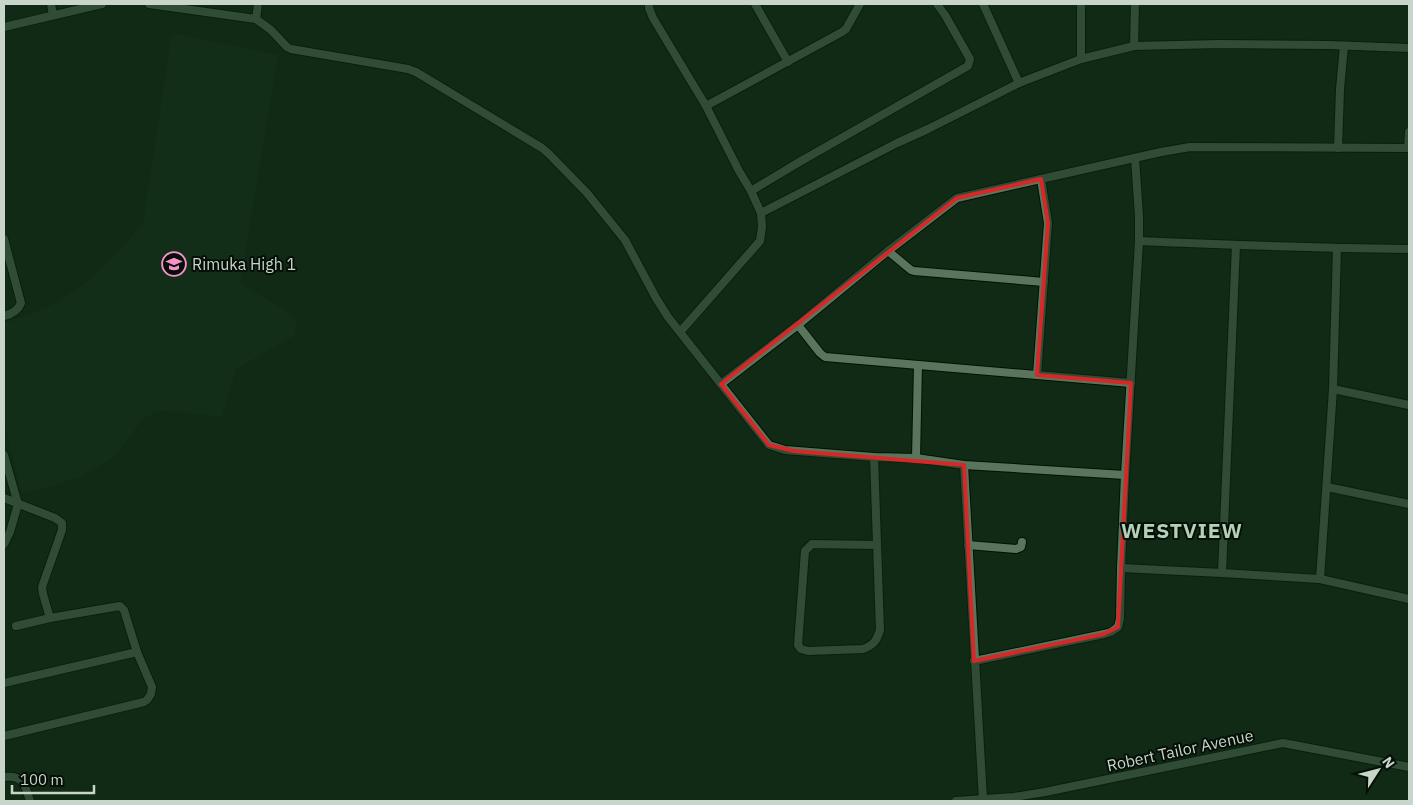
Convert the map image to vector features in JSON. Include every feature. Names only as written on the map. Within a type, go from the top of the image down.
[{"type":"street","points":[[51,4],[53,15]]},
{"type":"street","points":[[4,26],[102,4]]},
{"type":"street","points":[[149,4],[256,19],[291,49],[408,69],[542,148],[587,193],[625,240],[668,317],[769,445],[784,450],[874,457],[916,458],[964,465],[1125,475]]},
{"type":"street","points":[[256,19],[258,4]]},
{"type":"street","points":[[649,4],[653,18],[706,106],[739,172],[751,191],[761,214],[762,235],[760,241],[680,332]]},
{"type":"street","points":[[756,4],[788,62]]},
{"type":"street","points":[[706,106],[846,29],[860,4]]},
{"type":"street","points":[[751,191],[968,66],[970,58],[937,4]]},
{"type":"street","points":[[983,4],[1020,83]]},
{"type":"street","points":[[1081,4],[1081,59]]},
{"type":"street","points":[[1134,46],[1135,4]]},
{"type":"street","points":[[761,214],[897,143],[1020,83],[1081,59],[1134,46],[1220,44],[1409,48]]},
{"type":"street","points":[[1338,148],[1344,46]]},
{"type":"street","points":[[721,384],[798,326],[888,251],[957,198],[1190,147],[1409,148],[1409,132]]},
{"type":"street","points":[[974,662],[1111,632],[1118,627],[1120,619],[1125,475],[1132,383],[1140,216],[1135,158]]},
{"type":"street","points":[[1037,375],[1048,217],[1041,179]]},
{"type":"street","points":[[4,239],[21,303],[12,314],[4,316]]},
{"type":"street","points":[[1139,240],[1236,245],[1409,249]]},
{"type":"street","points":[[1222,572],[1236,245]]},
{"type":"street","points":[[1320,579],[1333,389],[1337,248]]},
{"type":"street","points":[[888,251],[910,270],[914,271],[1044,282]]},
{"type":"street","points":[[798,326],[825,357],[1132,383]]},
{"type":"street","points":[[916,458],[918,365]]},
{"type":"street","points":[[1333,389],[1409,405]]},
{"type":"street","points":[[4,454],[18,504],[10,532],[4,544]]},
{"type":"street","points":[[874,457],[880,630],[877,640],[864,649],[808,651],[800,649],[798,645],[805,551],[812,544],[877,545]]},
{"type":"street","points":[[964,465],[983,800]]},
{"type":"street","points":[[1327,487],[1409,504]]},
{"type":"street","points":[[4,498],[59,520],[63,527],[42,587],[50,618]]},
{"type":"street","points":[[968,545],[1016,549],[1021,547],[1022,542]]},
{"type":"street","points":[[1121,568],[1222,572],[1320,579],[1409,599]]},
{"type":"street","points":[[4,736],[147,700],[151,694],[152,687],[137,652],[124,610],[120,606],[16,626]]},
{"type":"street","points":[[4,684],[137,652]]},
{"type":"street","name":"Robert Tailor Avenue","points":[[956,801],[983,800],[1045,792],[1283,743],[1409,767]]},
{"type":"street","points":[[4,777],[13,776],[22,781],[30,801]]},
{"type":"highlighted area","points":[[1041,179],[1048,223],[1037,375],[1131,383],[1118,627],[1104,634],[974,661],[964,465],[794,451],[769,445],[721,384],[957,198]]},
{"type":"shaded area","name":"Rimuka High 1","points":[[172,33],[278,55],[240,284],[277,305],[296,320],[295,335],[236,369],[222,417],[157,411],[143,419],[113,458],[80,476],[52,487],[22,493],[4,422],[4,323],[57,303],[90,280],[122,249],[143,223]]},
{"type":"place","name":"Rimuka High 1","points":[[174,264]]},
{"type":"district","name":"WESTVIEW","points":[[1182,531]]}]
